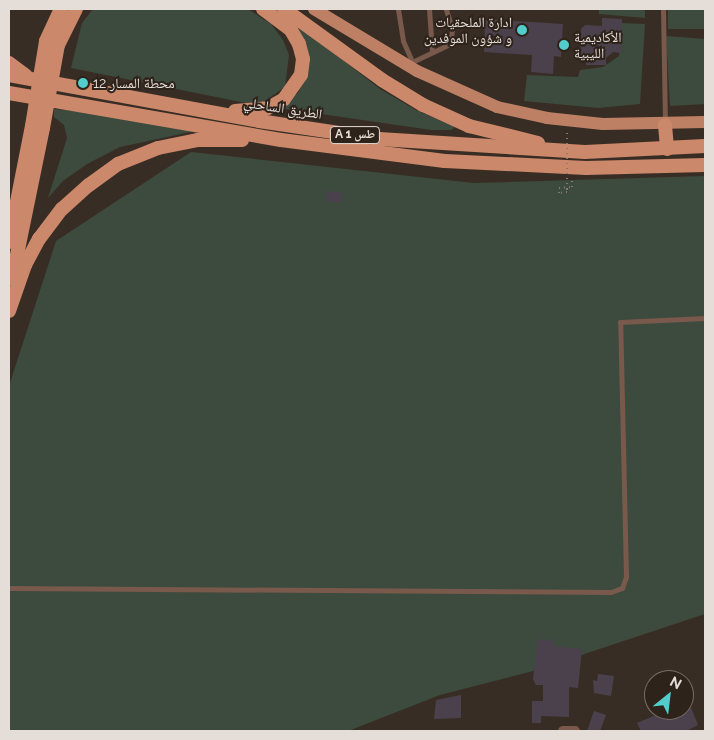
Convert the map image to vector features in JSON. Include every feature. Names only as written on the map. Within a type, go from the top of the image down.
[{"type":"highway","points":[[9,292],[52,43],[61,9]]},
{"type":"highway","points":[[52,43],[76,9]]},
{"type":"highway","points":[[205,111],[268,108],[284,100],[296,87],[303,59],[299,44],[291,30],[263,9]]},
{"type":"highway","points":[[284,9],[382,80],[423,105],[469,126],[585,152]]},
{"type":"highway","points":[[9,63],[28,78]]},
{"type":"highway","name":"الطريق الساحلي","points":[[9,75],[205,111],[379,139],[585,152],[705,146]]},
{"type":"highway","name":"A 1 طس","points":[[9,94],[281,140],[500,166],[586,168],[705,165]]},
{"type":"highway","points":[[665,124],[667,149]]},
{"type":"highway","points":[[9,242],[22,180],[38,127]]},
{"type":"highway","points":[[9,311],[25,265],[39,238],[62,209],[118,164],[158,148],[198,140],[281,140]]},
{"type":"highway","points":[[9,210],[22,180]]},
{"type":"main road","points":[[314,9],[473,99],[522,114],[595,124],[705,122]]},
{"type":"street","points":[[563,731],[575,731]]},
{"type":"lane","points":[[398,9],[403,41],[414,66],[432,52],[450,44],[453,36],[446,9]]},
{"type":"lane","points":[[428,9],[432,52]]},
{"type":"lane","points":[[664,9],[665,124]]},
{"type":"lane","points":[[9,588],[616,590],[622,588],[626,577],[620,322],[705,318]]},
{"type":"path","points":[[567,129],[567,189],[566,192],[560,193],[559,188],[572,187]]},
{"type":"green space","points":[[93,9],[248,9],[271,24],[283,40],[289,55],[285,87],[263,102],[246,103],[71,68],[82,23]]},
{"type":"green space","points":[[599,9],[645,9],[645,18],[599,14]]},
{"type":"green space","points":[[668,9],[705,9],[705,29],[668,29]]},
{"type":"green space","points":[[287,17],[380,89],[416,110],[455,127],[451,130],[431,130],[280,108],[298,93],[305,78]]},
{"type":"green space","points":[[621,23],[645,24],[640,104],[598,108],[524,101],[527,75],[578,77],[580,70],[603,67],[619,56]]},
{"type":"green space","points":[[666,36],[705,39],[705,104],[670,106]]},
{"type":"green space","points":[[54,109],[77,111],[195,131],[120,147],[87,164],[63,181],[48,198],[67,138],[64,125],[54,117]]},
{"type":"green space","points":[[191,152],[474,183],[705,176],[705,614],[533,671],[440,695],[348,731],[9,731],[9,386],[56,241]]},
{"type":"building","points":[[602,18],[622,19],[621,53],[613,52],[606,58],[606,65],[586,65],[586,57],[580,57],[581,29],[585,25],[602,26]]},
{"type":"building","points":[[485,19],[563,24],[561,57],[554,56],[553,74],[531,72],[532,55],[484,52]]},
{"type":"building","points":[[327,191],[342,193],[340,203],[326,201]]},
{"type":"building","points":[[538,639],[551,640],[555,646],[582,649],[578,688],[569,687],[569,717],[541,716],[541,723],[532,723],[532,701],[543,701],[543,685],[536,685],[533,679]]},
{"type":"building","points":[[598,674],[614,676],[611,696],[594,693],[593,680],[597,681]]},
{"type":"building","points":[[461,695],[461,718],[434,719],[436,700]]},
{"type":"building","points":[[594,711],[606,715],[600,731],[587,731]]},
{"type":"building","points":[[694,715],[698,725],[686,731],[641,731],[637,723],[644,720],[694,720]]},
{"type":"place","name":"ادارة الملحقيات و شؤون الموفدين","points":[[522,30]]},
{"type":"place","name":"الأكاديمية الليبية","points":[[564,45]]},
{"type":"place","name":"محطة المسار 12","points":[[83,83]]}]
